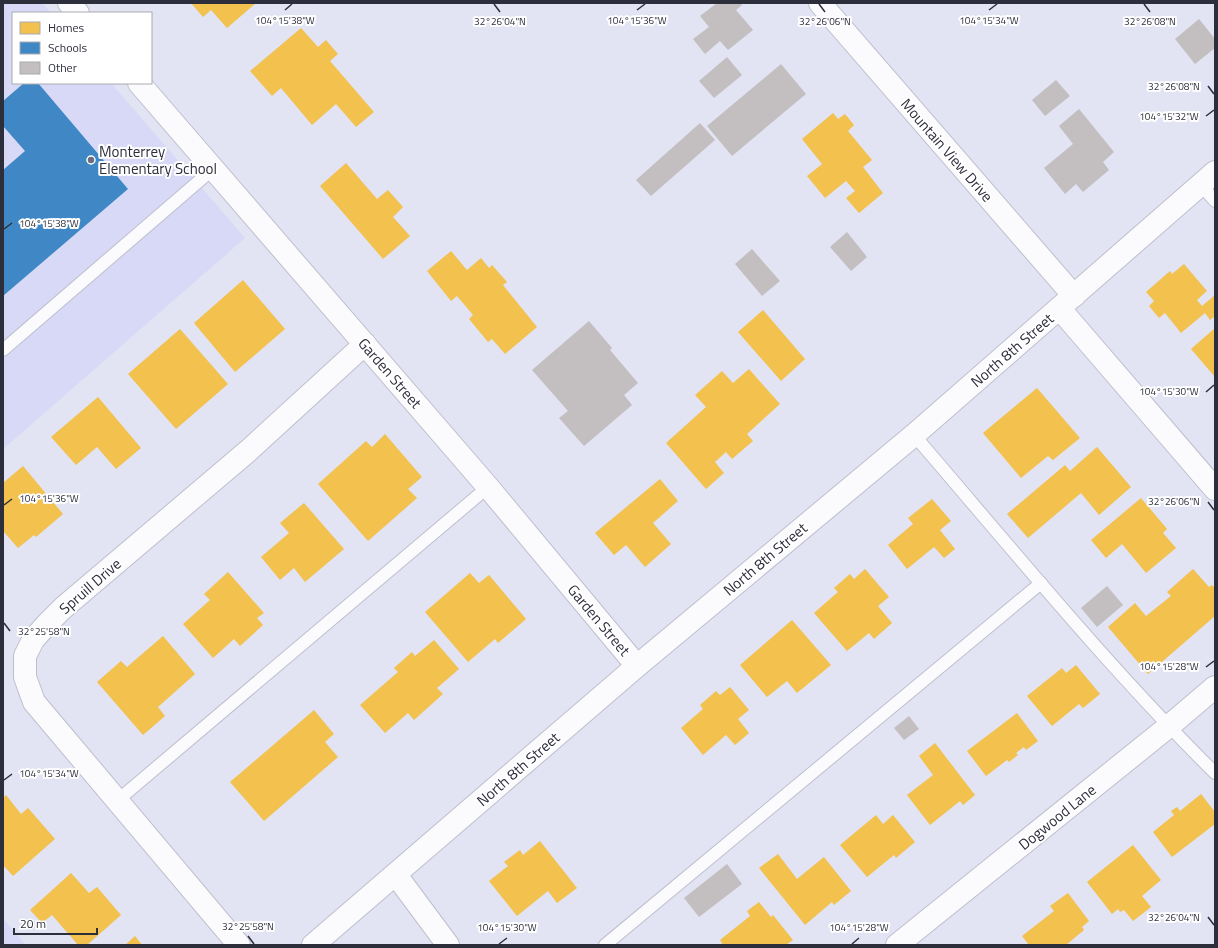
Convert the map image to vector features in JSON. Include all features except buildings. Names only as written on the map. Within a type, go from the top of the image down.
[{"type":"street","points":[[69,3],[77,12]]},
{"type":"street","name":"Mountain View Drive","points":[[820,3],[1067,303],[1215,489]]},
{"type":"street","name":"Garden Street","points":[[140,84],[488,487],[637,666]]},
{"type":"street","name":"North 8th Street","points":[[314,945],[637,666],[914,435],[1067,303],[1208,178]]},
{"type":"street","name":"Spruill Drive","points":[[239,945],[34,702],[25,677],[25,656],[33,640],[63,608],[248,451],[365,344]]},
{"type":"street","name":"Dogwood Lane","points":[[897,945],[1168,727],[1215,686]]},
{"type":"street","points":[[396,875],[448,945]]},
{"type":"lane","points":[[3,350],[213,169]]},
{"type":"lane","points":[[1208,178],[1215,201]]},
{"type":"lane","points":[[914,435],[1101,653],[1168,727],[1215,773]]},
{"type":"lane","points":[[118,800],[488,487]]},
{"type":"lane","points":[[605,945],[1041,583]]},
{"type":"shaded area","name":"Monterrey Elementary School","points":[[3,3],[42,3],[50,12],[12,12],[12,84],[112,84],[245,238],[3,449]]},
{"type":"shaded area","points":[[3,919],[26,945],[3,945]]},
{"type":"place","name":"Monterrey Elementary School","points":[[91,160]]}]
